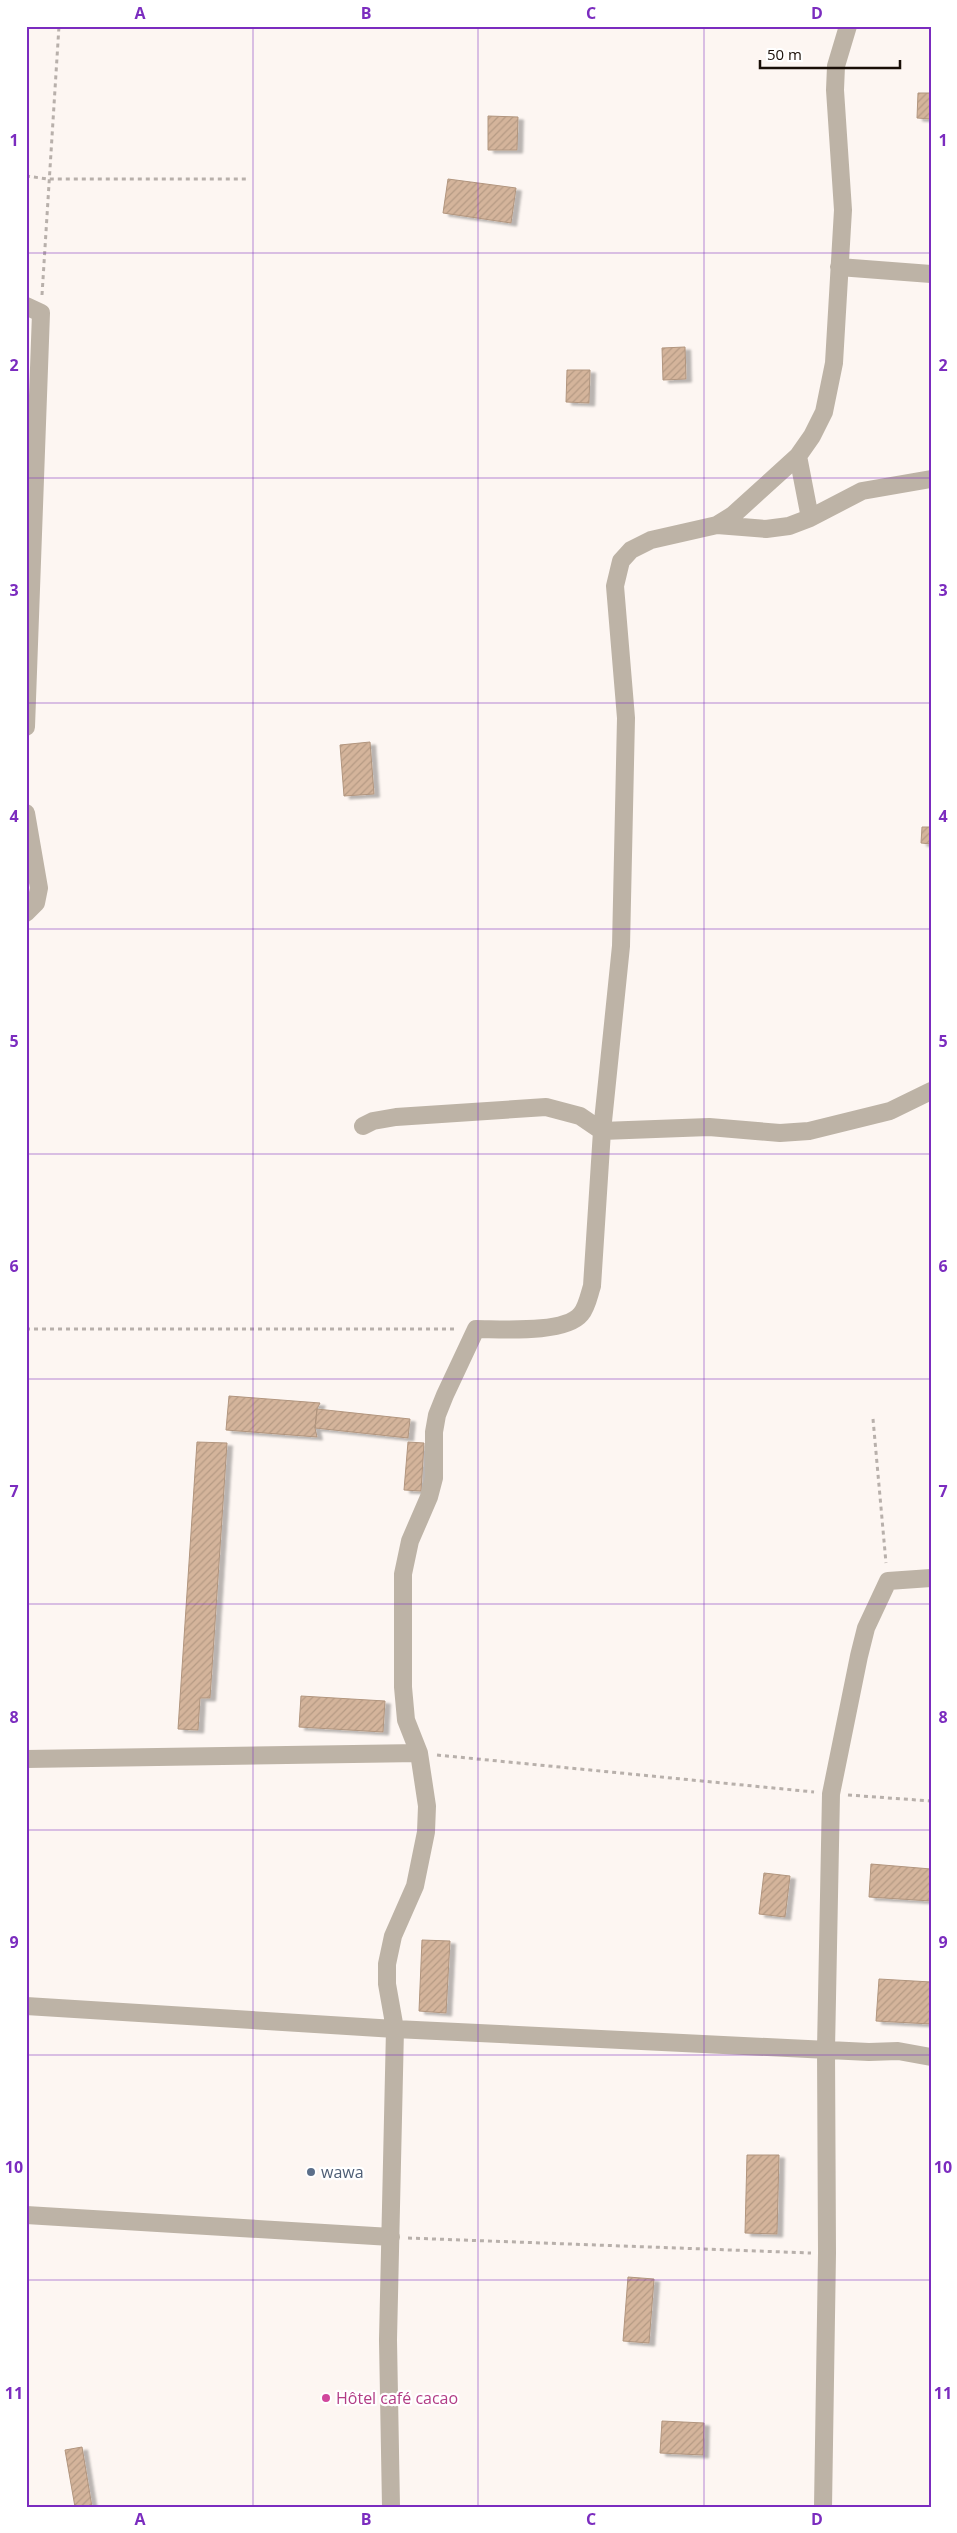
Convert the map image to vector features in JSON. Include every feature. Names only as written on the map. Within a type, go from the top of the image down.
[{"type":"street","points":[[717,525],[734,515],[766,488],[798,456],[812,436],[829,393],[834,363],[843,210],[835,90],[836,66],[848,26]]},
{"type":"street","points":[[839,267],[931,274]]},
{"type":"street","points":[[26,727],[34,310]]},
{"type":"street","points":[[798,456],[810,518]]},
{"type":"street","points":[[391,2507],[388,2340],[395,2029],[387,1984],[387,1964],[393,1936],[415,1886],[426,1832],[427,1806],[419,1753],[406,1720],[403,1688],[403,1574],[410,1541],[429,1497],[434,1478],[434,1432],[438,1415],[445,1395],[476,1329],[546,1328],[564,1325],[581,1314],[592,1286],[602,1131],[621,946],[626,718],[615,586],[618,571],[621,561],[631,550],[651,540],[717,525],[766,529],[789,526],[810,518],[862,491],[931,479]]},
{"type":"street","points":[[26,813],[39,888],[36,903],[26,913]]},
{"type":"street","points":[[363,1126],[373,1121],[396,1117],[546,1107],[580,1116],[602,1131],[709,1127],[809,1132],[890,1111],[931,1091]]},
{"type":"street","points":[[823,2507],[827,2253],[826,2049],[831,1794],[866,1628],[888,1581],[931,1578]]},
{"type":"street","points":[[26,1759],[419,1753]]},
{"type":"street","points":[[26,2006],[395,2029],[898,2052],[931,2057]]},
{"type":"street","points":[[26,2215],[391,2237]]},
{"type":"path","points":[[34,310],[48,179],[59,26]]},
{"type":"path","points":[[26,176],[48,179],[248,179]]},
{"type":"path","points":[[26,1329],[476,1329]]},
{"type":"path","points":[[874,1420],[888,1581]]},
{"type":"path","points":[[419,1753],[831,1794],[931,1801]]},
{"type":"path","points":[[391,2237],[827,2253]]},
{"type":"building","points":[[918,93],[931,93],[931,119],[917,118]]},
{"type":"building","points":[[488,116],[518,117],[517,150],[488,150]]},
{"type":"building","points":[[448,179],[516,188],[511,223],[443,213]]},
{"type":"building","points":[[685,347],[686,379],[663,380],[662,348]]},
{"type":"building","points":[[567,370],[590,370],[589,403],[566,402]]},
{"type":"building","points":[[370,742],[374,794],[344,796],[340,745]]},
{"type":"building","points":[[922,827],[931,827],[931,844],[921,843]]},
{"type":"building","points":[[229,1396],[320,1403],[317,1409],[315,1428],[317,1437],[226,1430]]},
{"type":"building","points":[[317,1409],[410,1419],[408,1438],[315,1428]]},
{"type":"building","points":[[197,1442],[227,1443],[210,1698],[200,1698],[198,1730],[178,1729]]},
{"type":"building","points":[[408,1442],[424,1443],[421,1491],[404,1490]]},
{"type":"building","points":[[301,1696],[385,1701],[383,1732],[299,1727]]},
{"type":"building","points":[[871,1864],[931,1869],[931,1901],[869,1897]]},
{"type":"building","points":[[764,1873],[790,1876],[785,1917],[759,1914]]},
{"type":"building","points":[[422,1940],[450,1941],[446,2013],[419,2011]]},
{"type":"building","points":[[879,1979],[931,1982],[931,2024],[876,2021]]},
{"type":"building","points":[[747,2155],[779,2155],[777,2234],[745,2233]]},
{"type":"building","points":[[628,2277],[654,2279],[649,2343],[623,2341]]},
{"type":"building","points":[[662,2421],[704,2423],[703,2455],[660,2453]]},
{"type":"building","points":[[82,2447],[92,2507],[75,2507],[65,2450]]},
{"type":"place","name":"wawa","points":[[311,2172]]},
{"type":"place","name":"Hôtel café cacao","points":[[326,2398]]}]
